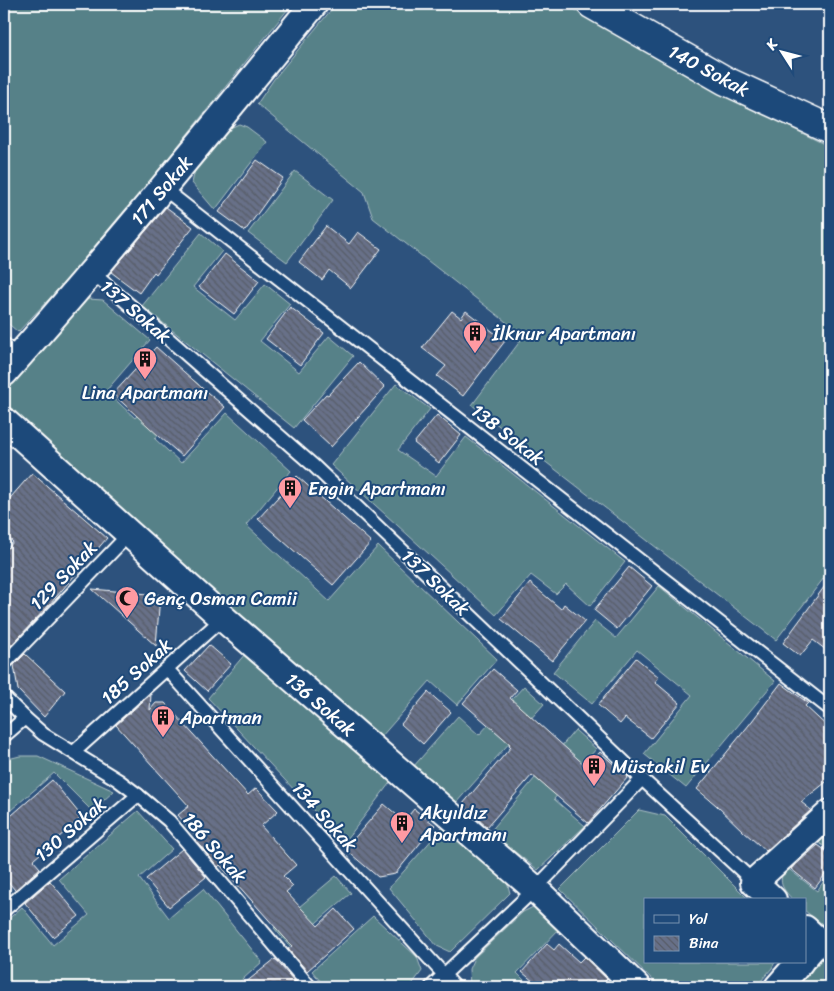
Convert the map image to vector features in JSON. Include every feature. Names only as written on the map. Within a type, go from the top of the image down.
[{"type":"main road","name":"140 Sokak","points":[[591,4],[726,81],[830,129]]},
{"type":"street","name":"171 Sokak","points":[[9,358],[92,272],[314,4]]},
{"type":"street","name":"136 Sokak","points":[[4,422],[223,618],[534,890],[637,987]]},
{"type":"street","points":[[754,882],[830,813]]},
{"type":"street","name":"137 Sokak","points":[[754,882],[771,898]]},
{"type":"street","points":[[778,987],[798,964]]},
{"type":"lane","name":"138 Sokak","points":[[163,188],[830,709]]},
{"type":"lane","name":"137 Sokak","points":[[92,272],[314,466],[642,779],[754,882]]},
{"type":"lane","name":"129 Sokak","points":[[4,664],[129,534]]},
{"type":"lane","name":"185 Sokak","points":[[74,752],[223,618]]},
{"type":"lane","name":"134 Sokak","points":[[167,669],[455,987]]},
{"type":"lane","name":"186 Sokak","points":[[4,696],[24,718],[43,734],[118,780],[169,821],[310,987]]},
{"type":"lane","points":[[4,736],[24,718]]},
{"type":"lane","points":[[431,987],[534,890],[642,779]]},
{"type":"lane","name":"130 Sokak","points":[[4,910],[138,795]]},
{"type":"green space","points":[[4,4],[292,4],[92,253],[18,332],[4,320]]},
{"type":"green space","points":[[336,4],[565,4],[715,90],[830,147],[830,575],[827,574],[776,640],[472,405],[524,336],[373,218],[364,192],[257,104],[274,79]]},
{"type":"green space","points":[[239,124],[247,127],[267,142],[215,210],[192,183],[195,170],[228,129]]},
{"type":"green space","points":[[295,171],[333,200],[287,262],[248,233]]},
{"type":"green space","points":[[201,233],[222,251],[193,287],[235,320],[265,284],[290,304],[260,341],[299,372],[329,336],[353,356],[294,428],[142,306]]},
{"type":"green space","points":[[88,299],[103,300],[150,340],[106,391],[135,418],[179,368],[199,385],[155,439],[181,463],[227,413],[291,471],[246,525],[329,601],[378,546],[497,659],[457,705],[430,681],[381,737],[236,615],[4,403],[4,389],[76,304]]},
{"type":"green space","points":[[396,384],[430,409],[398,450],[436,476],[466,437],[625,562],[590,606],[566,584],[556,594],[531,575],[496,615],[331,465]]},
{"type":"green space","points":[[659,586],[775,681],[686,788],[644,754],[692,695],[637,650],[592,704],[553,672],[595,621],[616,638]]},
{"type":"green space","points":[[245,654],[392,780],[344,843],[208,698]]},
{"type":"green space","points":[[524,686],[544,704],[455,804],[413,767],[458,716],[479,735]]},
{"type":"green space","points":[[575,730],[596,749],[554,799],[585,826],[538,870],[490,832]]},
{"type":"green space","points":[[20,756],[38,756],[114,791],[92,811],[54,773],[4,816],[4,760]]},
{"type":"green space","points":[[639,810],[665,816],[747,898],[644,898],[644,964],[774,964],[756,987],[660,987],[560,889]]},
{"type":"green space","points":[[138,811],[172,849],[139,878],[169,918],[203,889],[262,962],[234,987],[4,987],[4,923],[22,907],[53,945],[89,915],[59,879]]},
{"type":"green space","points":[[830,824],[830,851],[813,838]]},
{"type":"green space","points":[[443,827],[505,875],[510,893],[450,952],[437,946],[389,888]]},
{"type":"green space","points":[[786,867],[817,891],[830,872],[830,930],[806,912],[806,898],[791,898],[786,892],[781,881]]},
{"type":"green space","points":[[336,876],[351,893],[289,946],[274,928]]},
{"type":"green space","points":[[533,907],[545,912],[562,926],[517,973],[531,987],[470,987],[469,969],[474,958],[523,912]]},
{"type":"green space","points":[[373,916],[417,957],[422,971],[410,987],[325,987],[312,971]]},
{"type":"green space","points":[[822,959],[830,966],[830,976],[820,987],[797,987]]},
{"type":"building","points":[[257,160],[283,178],[245,231],[219,212]]},
{"type":"building","points":[[166,207],[193,227],[156,274],[154,272],[139,293],[111,272]]},
{"type":"building","points":[[326,226],[349,244],[358,232],[381,249],[351,288],[329,270],[322,280],[299,262]]},
{"type":"building","points":[[225,254],[259,281],[234,314],[199,287]]},
{"type":"building","points":[[290,307],[324,333],[300,365],[266,339]]},
{"type":"building","points":[[452,311],[461,318],[466,311],[505,341],[463,396],[437,376],[446,366],[422,348]]},
{"type":"building","points":[[156,347],[225,407],[182,456],[113,394]]},
{"type":"building","points":[[359,362],[385,387],[331,447],[302,420]]},
{"type":"building","points":[[437,415],[461,435],[439,463],[414,443]]},
{"type":"building","points":[[32,473],[107,538],[50,604],[4,653],[4,553],[13,542],[4,534],[4,505]]},
{"type":"building","points":[[297,476],[371,542],[333,585],[258,519]]},
{"type":"building","points":[[629,567],[652,586],[617,629],[594,610]]},
{"type":"building","points":[[830,579],[830,653],[813,640],[800,656],[783,643]]},
{"type":"building","points":[[530,583],[561,609],[564,604],[585,621],[552,661],[501,619]]},
{"type":"building","points":[[92,589],[160,595],[156,646]]},
{"type":"building","points":[[209,645],[231,664],[207,691],[185,671]]},
{"type":"building","points":[[25,654],[65,691],[44,717],[18,690],[14,665]]},
{"type":"building","points":[[636,658],[659,677],[655,682],[680,703],[651,738],[625,718],[620,724],[598,705]]},
{"type":"building","points":[[493,669],[517,690],[510,698],[587,767],[600,752],[628,777],[588,823],[532,775],[487,827],[462,805],[511,747],[510,744],[463,703]]},
{"type":"building","points":[[781,683],[808,703],[805,706],[830,729],[830,779],[801,802],[811,810],[766,851],[697,789]]},
{"type":"building","points":[[428,692],[451,712],[423,744],[401,724]]},
{"type":"building","points":[[151,694],[150,710],[156,703],[165,703],[248,795],[256,788],[278,811],[261,826],[296,865],[283,876],[293,886],[286,892],[318,926],[336,909],[354,929],[307,971],[288,949],[292,946],[220,865],[218,867],[195,839],[197,837],[178,815],[189,806],[116,725]]},
{"type":"building","points":[[52,780],[82,817],[33,860],[40,868],[15,890],[4,877],[4,822]]},
{"type":"building","points":[[384,804],[404,821],[414,809],[435,825],[395,874],[378,877],[345,849]]},
{"type":"building","points":[[818,845],[830,854],[830,868],[815,888],[791,869]]},
{"type":"building","points":[[182,849],[206,877],[169,907],[146,879]]},
{"type":"building","points":[[50,881],[79,916],[53,937],[25,903]]},
{"type":"building","points":[[547,944],[554,950],[559,944],[579,962],[584,957],[607,979],[599,987],[540,987],[522,972]]},
{"type":"building","points":[[275,959],[295,982],[290,987],[240,987]]},
{"type":"place","name":"İlknur Apartmanı","points":[[475,354]]},
{"type":"place","name":"Lina Apartmanı","points":[[145,380]]},
{"type":"place","name":"Engin Apartmanı","points":[[290,509]]},
{"type":"place","name":"Genç Osman Camii","points":[[127,619]]},
{"type":"place","name":"Apartman","points":[[163,738]]},
{"type":"place","name":"Müstakil Ev","points":[[594,787]]},
{"type":"place","name":"Akyıldız Apartmanı","points":[[402,844]]}]
